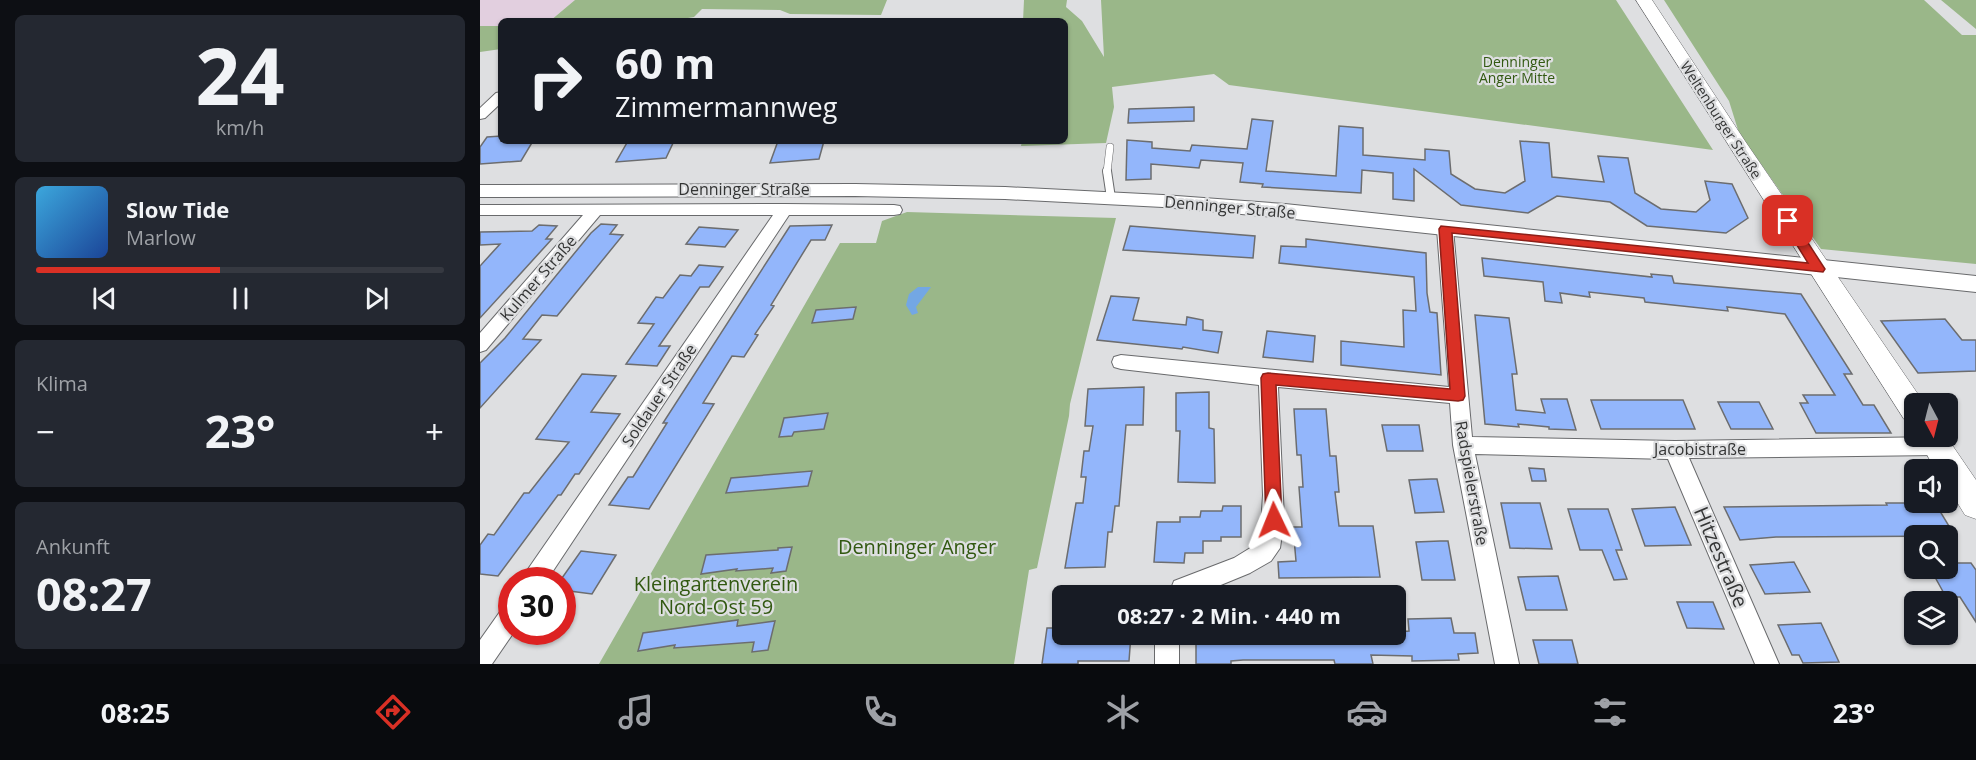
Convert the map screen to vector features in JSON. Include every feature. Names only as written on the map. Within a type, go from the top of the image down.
[{"type":"main road","name":"Weltenburger Straße","points":[[1644,0],[1904,396]]},
{"type":"main road","points":[[1938,447],[1976,505]]},
{"type":"street","points":[[480,115],[498,99]]},
{"type":"street","name":"Denninger Straße","points":[[480,190],[855,190],[1111,198],[1256,208],[1976,284]]},
{"type":"street","name":"Soldauer Straße","points":[[543,567],[785,209]]},
{"type":"street","name":"Denninger Straße","points":[[480,210],[894,210]]},
{"type":"street","name":"Kulmer Straße","points":[[480,345],[596,210]]},
{"type":"street","name":"Radspielerstraße","points":[[1446,229],[1463,446],[1507,664]]},
{"type":"street","points":[[1121,362],[1458,396]]},
{"type":"street","points":[[1192,585],[1258,558],[1270,548],[1274,520],[1268,378]]},
{"type":"street","name":"Jacobistraße","points":[[1463,446],[1675,450],[1904,442]]},
{"type":"street","name":"Hitzestraße","points":[[1675,450],[1767,664]]},
{"type":"street","points":[[480,661],[498,635]]},
{"type":"street","points":[[1167,645],[1167,664]]},
{"type":"lane","points":[[1110,147],[1106,166],[1111,198]]},
{"type":"shaded area","points":[[480,0],[575,0],[554,18],[498,18],[498,26],[480,26]]},
{"type":"green space","points":[[575,0],[887,0],[881,15],[790,14],[780,10],[702,9],[694,17],[688,18],[554,18]]},
{"type":"green space","name":"Denninger Anger Mitte","points":[[1024,0],[1067,0],[1066,7],[1082,21],[1104,57],[1101,0],[1616,0],[1713,150],[1229,85],[1214,74],[1112,87],[1114,107],[1106,143],[1021,146],[1021,144],[1068,144],[1068,18],[1023,18]]},
{"type":"green space","points":[[1664,0],[1924,0],[1962,35],[1976,35],[1976,264],[1821,249],[1739,133],[1729,101]]},
{"type":"green space","points":[[1941,0],[1976,0],[1976,29]]},
{"type":"green space","points":[[480,26],[498,26],[498,49],[480,52]]},
{"type":"green space","name":"Denninger Anger","points":[[907,212],[1116,218],[1070,404],[1037,568],[1029,570],[1014,664],[599,664],[840,243],[876,243],[882,221]]},
{"type":"water","points":[[918,287],[931,287],[916,307],[918,313],[912,315],[906,305],[909,294]]},
{"type":"building","points":[[1194,107],[1194,121],[1128,123],[1129,109]]},
{"type":"building","points":[[1252,119],[1273,121],[1266,171],[1336,176],[1339,126],[1363,128],[1363,155],[1425,160],[1425,149],[1449,151],[1451,174],[1475,189],[1505,193],[1525,181],[1520,141],[1549,143],[1552,177],[1604,182],[1598,156],[1628,158],[1635,193],[1661,209],[1696,212],[1710,200],[1705,181],[1732,184],[1748,218],[1726,233],[1647,226],[1610,202],[1557,196],[1528,213],[1461,205],[1414,169],[1414,201],[1393,199],[1393,173],[1362,170],[1361,193],[1262,187],[1263,184],[1240,182],[1243,163],[1201,160],[1199,168],[1151,164],[1151,179],[1126,180],[1127,140],[1152,142],[1152,148],[1190,151],[1192,145],[1247,149]]},
{"type":"building","points":[[498,136],[498,144],[531,144],[521,161],[480,164],[480,147],[487,137]]},
{"type":"building","points":[[626,144],[673,144],[666,158],[616,162]]},
{"type":"building","points":[[777,144],[823,144],[819,159],[770,163]]},
{"type":"building","points":[[601,224],[617,225],[610,234],[623,235],[557,316],[542,315],[523,339],[541,340],[480,408],[480,363],[505,338],[591,233]]},
{"type":"building","points":[[539,225],[557,226],[546,239],[552,239],[480,318],[480,266],[500,244],[480,245],[480,232],[532,231]]},
{"type":"building","points":[[832,225],[825,240],[811,240],[771,305],[774,306],[755,334],[758,335],[744,357],[732,356],[703,403],[714,404],[649,509],[609,505],[628,477],[633,477],[667,423],[663,423],[790,226]]},
{"type":"building","points":[[1130,226],[1255,236],[1253,258],[1123,250]]},
{"type":"building","points":[[699,227],[738,230],[725,247],[686,244]]},
{"type":"building","points":[[1306,239],[1426,253],[1427,293],[1430,312],[1437,313],[1441,375],[1341,365],[1341,341],[1404,347],[1403,310],[1416,311],[1414,277],[1279,263],[1281,246],[1306,247]]},
{"type":"building","points":[[1482,258],[1652,277],[1651,274],[1672,276],[1674,283],[1801,294],[1852,374],[1844,374],[1863,405],[1874,405],[1891,433],[1816,433],[1800,403],[1808,403],[1803,395],[1835,395],[1785,314],[1727,307],[1728,311],[1645,302],[1644,298],[1589,292],[1590,297],[1560,293],[1562,303],[1545,301],[1543,282],[1484,276]]},
{"type":"building","points":[[699,265],[723,267],[709,287],[700,287],[659,346],[670,346],[657,366],[626,364],[654,324],[638,323],[656,297],[663,298],[680,275],[691,276]]},
{"type":"building","points":[[1111,296],[1139,298],[1133,320],[1186,325],[1187,317],[1203,320],[1203,330],[1222,332],[1218,353],[1183,347],[1182,349],[1097,340]]},
{"type":"building","points":[[856,307],[853,319],[812,323],[816,310]]},
{"type":"building","points":[[1475,315],[1509,318],[1517,374],[1512,374],[1516,410],[1545,413],[1541,399],[1567,399],[1576,430],[1518,424],[1519,427],[1485,424]]},
{"type":"building","points":[[1945,319],[1962,340],[1976,340],[1976,371],[1918,373],[1881,321]]},
{"type":"building","points":[[1267,331],[1315,336],[1313,362],[1263,357]]},
{"type":"building","points":[[582,374],[616,376],[591,412],[620,414],[579,474],[575,474],[561,495],[558,495],[505,567],[498,567],[498,576],[480,574],[480,545],[488,534],[494,535],[524,493],[529,493],[569,442],[536,439]]},
{"type":"building","points":[[1144,387],[1143,425],[1126,425],[1119,506],[1115,506],[1112,532],[1108,532],[1105,567],[1065,568],[1076,503],[1083,503],[1086,477],[1081,477],[1084,451],[1089,451],[1093,426],[1085,426],[1088,389]]},
{"type":"building","points":[[1209,392],[1209,428],[1214,429],[1215,483],[1178,482],[1180,431],[1176,431],[1176,393]]},
{"type":"building","points":[[1591,400],[1683,400],[1695,429],[1601,429]]},
{"type":"building","points":[[1718,402],[1759,402],[1773,429],[1731,429]]},
{"type":"building","points":[[1294,409],[1326,409],[1330,456],[1336,456],[1339,492],[1335,492],[1339,526],[1373,526],[1380,577],[1279,578],[1278,562],[1296,561],[1293,527],[1302,527],[1299,487],[1303,487],[1301,455],[1297,455]]},
{"type":"building","points":[[828,413],[824,429],[794,432],[792,436],[779,437],[784,418]]},
{"type":"building","points":[[1382,425],[1419,425],[1423,451],[1387,451]]},
{"type":"building","points":[[1529,468],[1544,469],[1546,481],[1532,481]]},
{"type":"building","points":[[812,471],[808,486],[726,493],[731,478]]},
{"type":"building","points":[[1437,479],[1444,512],[1415,513],[1409,480]]},
{"type":"building","points":[[1501,503],[1540,503],[1552,549],[1510,548]]},
{"type":"building","points":[[1886,503],[1904,503],[1904,513],[1941,513],[1948,525],[1904,525],[1904,536],[1776,537],[1740,540],[1724,507],[1887,505]]},
{"type":"building","points":[[1223,506],[1241,506],[1241,537],[1221,537],[1221,541],[1203,541],[1203,553],[1185,553],[1184,563],[1154,562],[1157,522],[1180,522],[1180,517],[1200,517],[1201,511],[1222,511]]},
{"type":"building","points":[[1675,507],[1691,545],[1645,546],[1632,509]]},
{"type":"building","points":[[1568,509],[1608,509],[1622,550],[1616,550],[1627,579],[1614,580],[1602,550],[1580,550]]},
{"type":"building","points":[[1448,541],[1455,580],[1422,580],[1416,542]]},
{"type":"building","points":[[792,547],[786,571],[771,573],[773,568],[736,571],[737,569],[701,574],[706,555]]},
{"type":"building","points":[[581,551],[616,555],[592,594],[576,592],[576,567],[570,567]]},
{"type":"building","points":[[1794,562],[1810,592],[1765,594],[1750,565]]},
{"type":"building","points":[[1958,563],[1971,563],[1976,570],[1976,622],[1958,597],[1958,591],[1943,591],[1936,579],[1958,579]]},
{"type":"building","points":[[1558,576],[1567,610],[1526,610],[1518,577]]},
{"type":"building","points":[[1677,602],[1713,602],[1724,629],[1687,628]]},
{"type":"building","points":[[1451,618],[1454,633],[1475,633],[1478,653],[1458,654],[1459,660],[1412,661],[1412,656],[1371,655],[1373,664],[1335,664],[1334,660],[1243,660],[1231,661],[1231,664],[1196,664],[1196,645],[1406,645],[1406,631],[1409,631],[1408,619]]},
{"type":"building","points":[[738,620],[737,626],[775,621],[768,650],[752,652],[754,642],[674,648],[675,645],[638,651],[643,633]]},
{"type":"building","points":[[1821,623],[1839,662],[1803,663],[1799,655],[1792,655],[1778,625]]},
{"type":"building","points":[[1047,628],[1052,628],[1052,645],[1130,645],[1129,661],[1042,664]]},
{"type":"building","points":[[1533,640],[1572,640],[1578,664],[1539,664]]},
{"type":"route","points":[[1274,520],[1268,378],[1458,396],[1446,229],[1819,269],[1788,221]]},
{"type":"park label","name":"Kleingartenverein Nord-Ost 59","points":[[716,596]]}]
